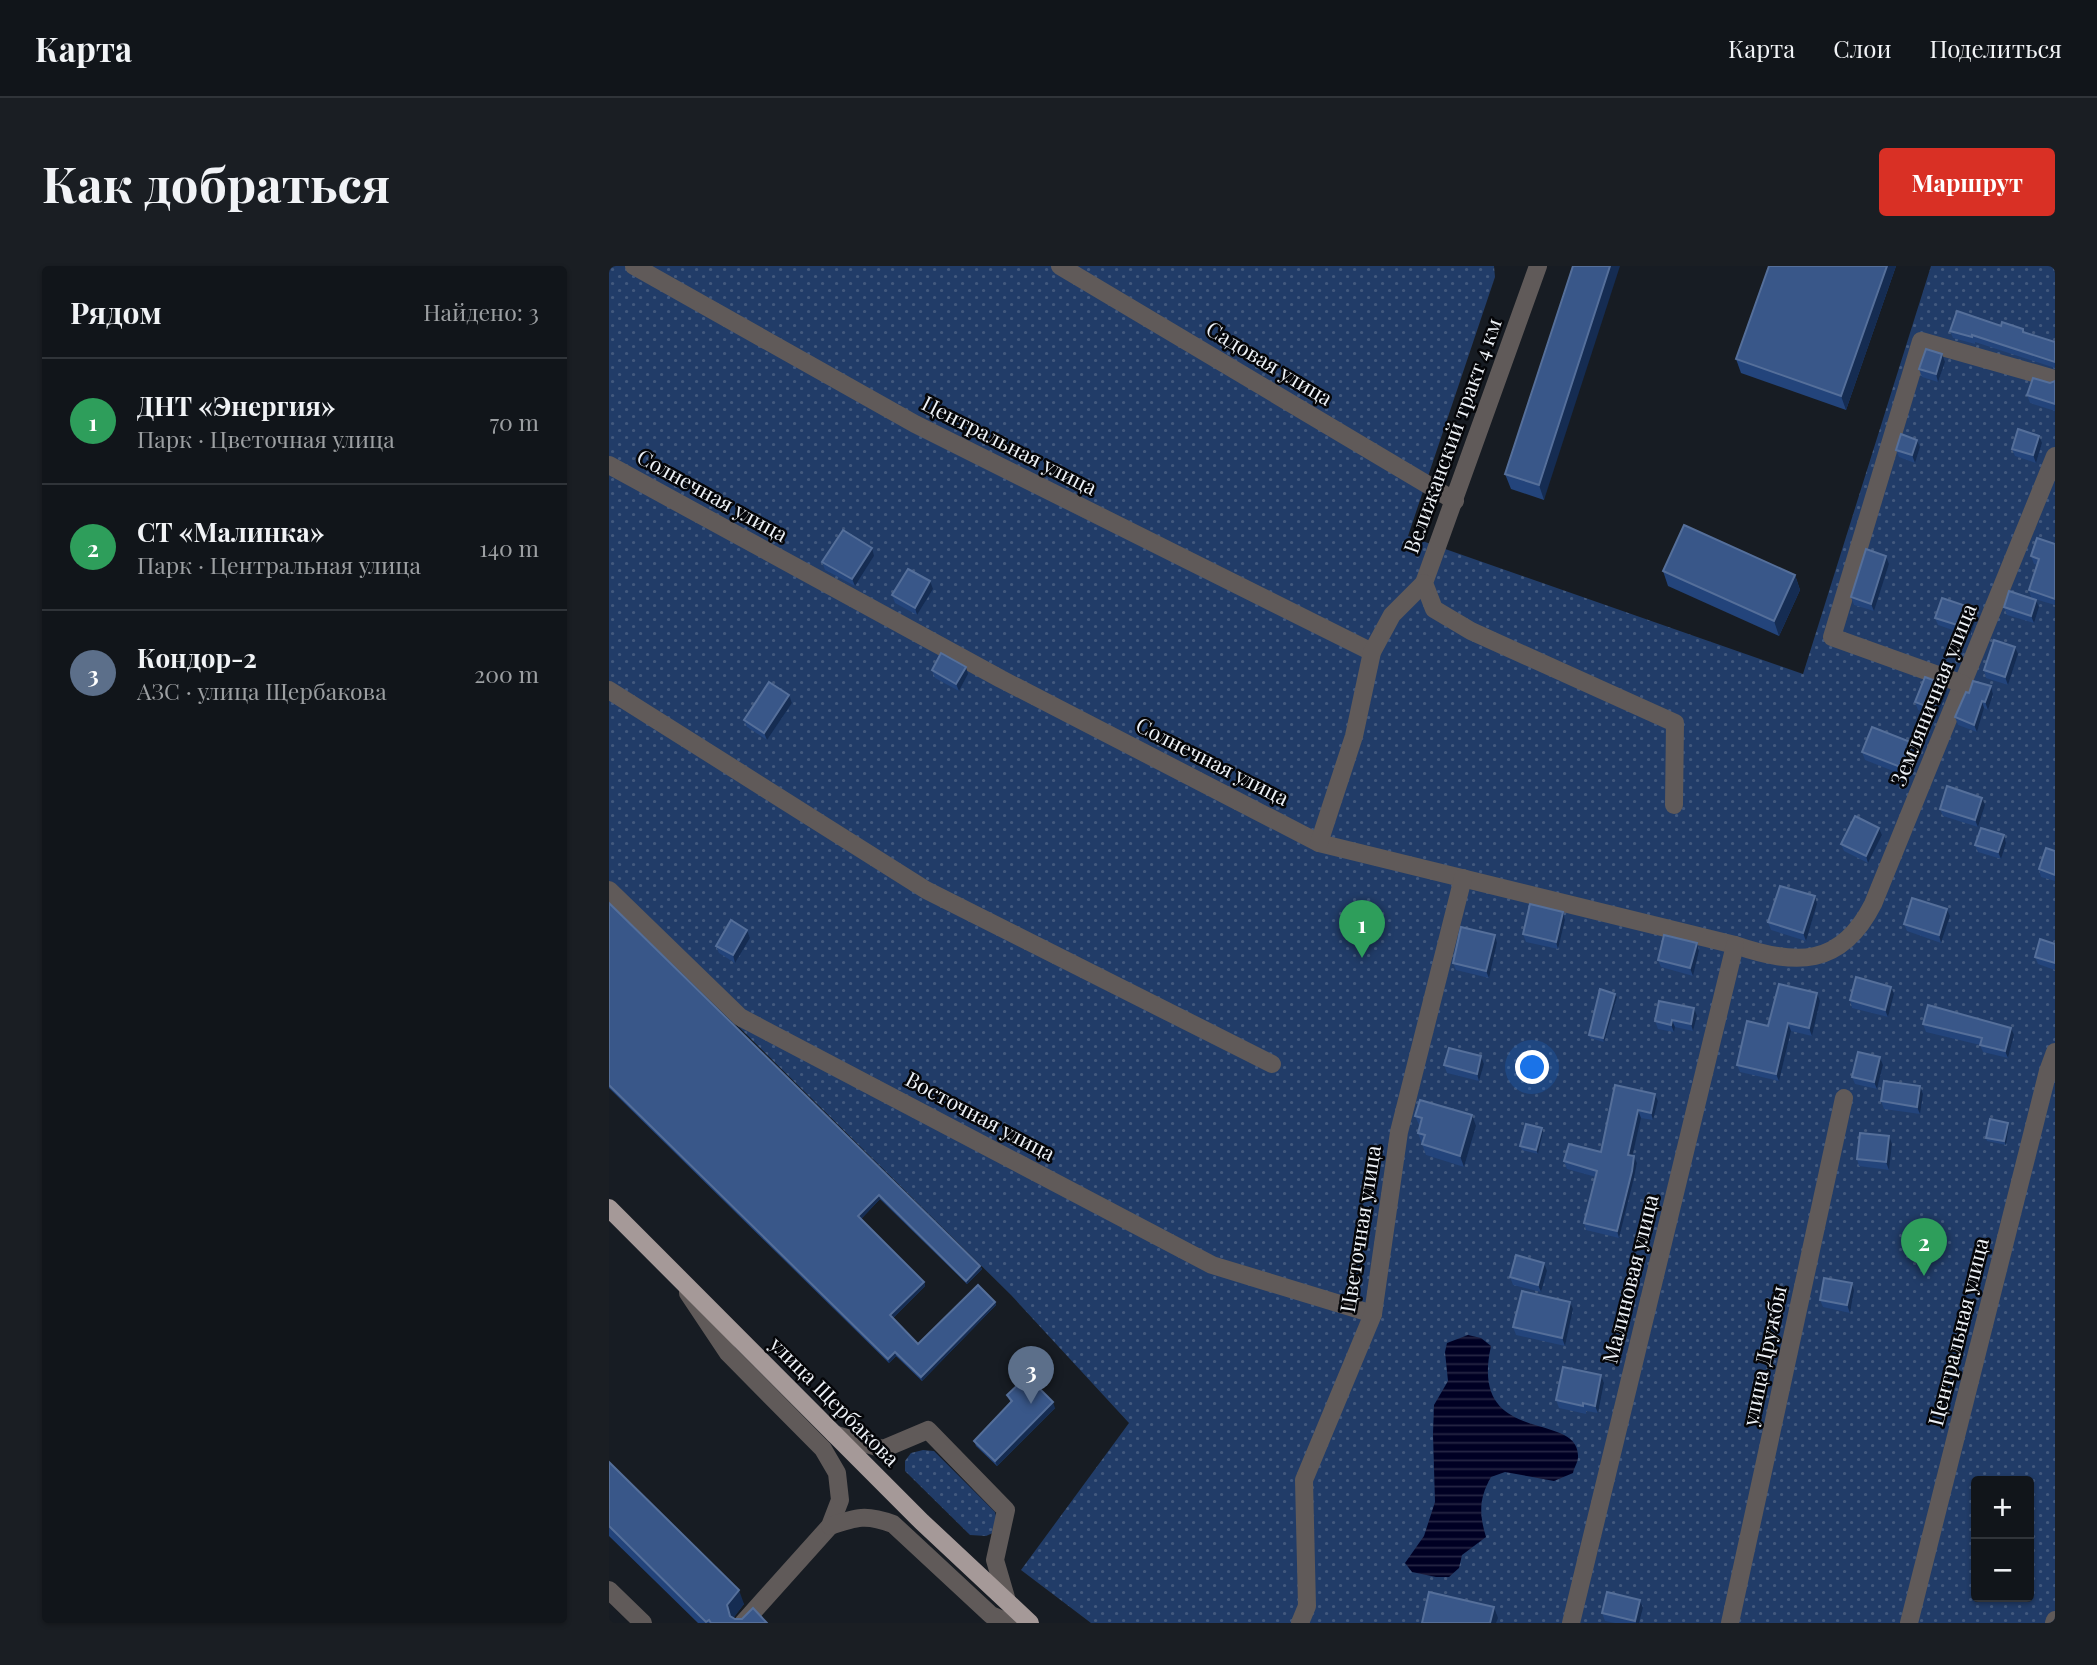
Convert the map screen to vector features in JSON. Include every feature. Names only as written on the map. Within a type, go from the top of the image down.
[{"type":"main road","name":"улица Щербакова","points":[[609,1208],[922,1522],[1030,1623]]},
{"type":"street","name":"Центральная улица","points":[[634,266],[915,424],[1372,652]]},
{"type":"street","name":"Садовая улица","points":[[1060,266],[1455,501]]},
{"type":"street","name":"Велижанский тракт 4 км","points":[[1538,266],[1424,583],[1434,608],[1471,631],[1675,723],[1674,806]]},
{"type":"street","points":[[1963,684],[1832,637],[1921,341],[2055,379]]},
{"type":"street","name":"Земляничная улица","points":[[1843,944],[1862,926],[1873,904],[2055,456]]},
{"type":"street","name":"Солнечная улица","points":[[609,465],[1001,679],[1319,843],[1759,953],[1793,958],[1809,957],[1829,952],[1843,944]]},
{"type":"street","points":[[1319,843],[1354,736],[1372,652],[1392,615],[1424,583]]},
{"type":"street","points":[[609,690],[926,890],[1272,1064]]},
{"type":"street","name":"Цветочная улица","points":[[1300,1623],[1307,1606],[1304,1480],[1373,1314],[1399,1132],[1463,878]]},
{"type":"street","name":"Восточная улица","points":[[609,890],[740,1017],[1213,1265],[1373,1314]]},
{"type":"street","name":"Малиновая улица","points":[[1570,1623],[1735,945]]},
{"type":"street","name":"Центральная улица","points":[[1909,1623],[2055,1052]]},
{"type":"street","name":"улица Дружбы","points":[[1730,1623],[1844,1098]]},
{"type":"street","points":[[676,1276],[727,1353],[823,1449],[837,1473],[840,1500],[830,1526],[743,1623]]},
{"type":"street","points":[[834,1434],[883,1449],[928,1430],[1006,1510],[995,1560],[1007,1601]]},
{"type":"street","points":[[830,1526],[859,1517],[873,1517],[893,1524],[992,1615],[1010,1623]]},
{"type":"street","points":[[609,1590],[643,1623]]},
{"type":"shaded area","points":[[609,266],[1494,266],[1495,277],[1408,536],[1803,674],[1931,266],[2055,266],[2055,1623],[1091,1623],[1021,1570],[1129,1423],[1011,1295],[609,899]]},
{"type":"shaded area","points":[[1468,1335],[1481,1338],[1491,1346],[1488,1378],[1495,1400],[1509,1414],[1562,1434],[1574,1443],[1578,1459],[1573,1473],[1554,1481],[1505,1472],[1491,1477],[1481,1506],[1486,1537],[1462,1555],[1459,1568],[1449,1577],[1436,1577],[1412,1572],[1405,1563],[1424,1536],[1435,1502],[1434,1405],[1448,1381],[1445,1352],[1447,1343]]},
{"type":"shaded area","points":[[934,1451],[995,1512],[998,1524],[995,1532],[986,1536],[970,1535],[905,1471],[905,1461],[911,1453]]},
{"type":"building","points":[[1573,266],[1610,266],[1539,485],[1505,474]]},
{"type":"building","points":[[1769,266],[1887,266],[1841,396],[1736,359]]},
{"type":"building","points":[[1957,311],[2001,326],[2002,322],[2055,342],[2055,362],[1972,335],[1950,331]]},
{"type":"building","points":[[1926,349],[1942,354],[1936,374],[1919,369]]},
{"type":"building","points":[[2033,378],[2050,383],[2055,381],[2055,404],[2027,395]]},
{"type":"building","points":[[2018,429],[2039,436],[2033,455],[2012,449]]},
{"type":"building","points":[[1901,434],[1917,440],[1912,455],[1896,450]]},
{"type":"building","points":[[1684,525],[1795,575],[1774,621],[1663,571]]},
{"type":"building","points":[[843,530],[872,548],[852,579],[822,562]]},
{"type":"building","points":[[2037,538],[2055,544],[2055,599],[2029,590],[2039,559],[2031,556]]},
{"type":"building","points":[[1866,549],[1886,556],[1871,604],[1851,597]]},
{"type":"building","points":[[908,569],[930,581],[915,608],[892,595]]},
{"type":"building","points":[[2009,591],[2036,600],[2031,616],[2004,607]]},
{"type":"building","points":[[1942,598],[1975,609],[1967,628],[1935,618]]},
{"type":"building","points":[[1994,640],[2015,647],[2005,677],[1984,670]]},
{"type":"building","points":[[941,653],[966,667],[956,684],[932,670]]},
{"type":"building","points":[[1925,677],[1944,684],[1934,709],[1915,702]]},
{"type":"building","points":[[1973,681],[1991,686],[1985,702],[1982,701],[1974,725],[1955,717]]},
{"type":"building","points":[[769,682],[789,695],[764,733],[744,720]]},
{"type":"building","points":[[1872,727],[1913,743],[1903,768],[1862,752]]},
{"type":"building","points":[[1947,786],[1982,798],[1975,820],[1940,809]]},
{"type":"building","points":[[1855,816],[1879,828],[1866,856],[1841,844]]},
{"type":"building","points":[[1981,828],[2004,835],[1998,852],[1975,845]]},
{"type":"building","points":[[2046,848],[2055,851],[2055,875],[2039,869]]},
{"type":"building","points":[[1780,886],[1815,896],[1803,933],[1768,922]]},
{"type":"building","points":[[1912,898],[1947,909],[1939,935],[1904,924]]},
{"type":"building","points":[[609,903],[980,1266],[966,1281],[879,1195],[858,1216],[924,1282],[890,1315],[918,1344],[978,1285],[995,1302],[921,1377],[895,1352],[888,1359],[609,1085]]},
{"type":"building","points":[[1530,904],[1563,912],[1556,942],[1523,934]]},
{"type":"building","points":[[731,920],[747,930],[733,955],[716,946]]},
{"type":"building","points":[[1461,927],[1495,935],[1486,971],[1453,963]]},
{"type":"building","points":[[1664,935],[1697,943],[1690,968],[1658,960]]},
{"type":"building","points":[[2040,939],[2055,944],[2055,963],[2035,957]]},
{"type":"building","points":[[1856,977],[1891,987],[1885,1010],[1850,1000]]},
{"type":"building","points":[[1779,984],[1817,993],[1809,1028],[1788,1023],[1776,1074],[1737,1065],[1747,1021],[1768,1026]]},
{"type":"building","points":[[1600,989],[1615,994],[1603,1038],[1589,1035]]},
{"type":"building","points":[[1659,1001],[1694,1008],[1691,1024],[1672,1020],[1671,1025],[1655,1021]]},
{"type":"building","points":[[1928,1005],[2011,1028],[2005,1051],[1980,1045],[1982,1038],[1923,1024]]},
{"type":"building","points":[[1449,1048],[1481,1056],[1477,1074],[1444,1065]]},
{"type":"building","points":[[1858,1052],[1880,1057],[1874,1082],[1852,1077]]},
{"type":"building","points":[[1884,1081],[1920,1086],[1917,1107],[1881,1101]]},
{"type":"building","points":[[1615,1085],[1655,1094],[1651,1113],[1638,1110],[1628,1155],[1634,1156],[1632,1171],[1617,1231],[1584,1223],[1597,1171],[1564,1161],[1569,1144],[1601,1152]]},
{"type":"building","points":[[1420,1100],[1472,1115],[1460,1156],[1422,1144],[1425,1135],[1418,1133],[1422,1118],[1415,1116]]},
{"type":"building","points":[[1990,1119],[2008,1123],[2004,1141],[1986,1138]]},
{"type":"building","points":[[1526,1124],[1542,1128],[1536,1150],[1520,1146]]},
{"type":"building","points":[[1860,1133],[1889,1136],[1886,1162],[1857,1159]]},
{"type":"building","points":[[1516,1255],[1544,1263],[1538,1285],[1510,1277]]},
{"type":"building","points":[[1824,1278],[1852,1283],[1847,1305],[1820,1300]]},
{"type":"building","points":[[1522,1291],[1570,1302],[1562,1338],[1513,1327]]},
{"type":"building","points":[[1563,1367],[1601,1375],[1595,1406],[1556,1400]]},
{"type":"building","points":[[1027,1376],[1053,1402],[995,1461],[974,1441],[1012,1401],[1007,1395]]},
{"type":"building","points":[[609,1462],[739,1590],[727,1605],[730,1616],[742,1619],[753,1608],[767,1623],[706,1622],[609,1526]]},
{"type":"building","points":[[1429,1592],[1494,1607],[1490,1623],[1422,1623]]},
{"type":"building","points":[[1607,1592],[1640,1600],[1635,1621],[1602,1613]]},
{"type":"place","name":"ДНТ «Энергия»","points":[[1362,958]]},
{"type":"place","name":"CТ «Малинка»","points":[[1924,1276]]},
{"type":"place","name":"Кондор-2","points":[[1031,1404]]}]
